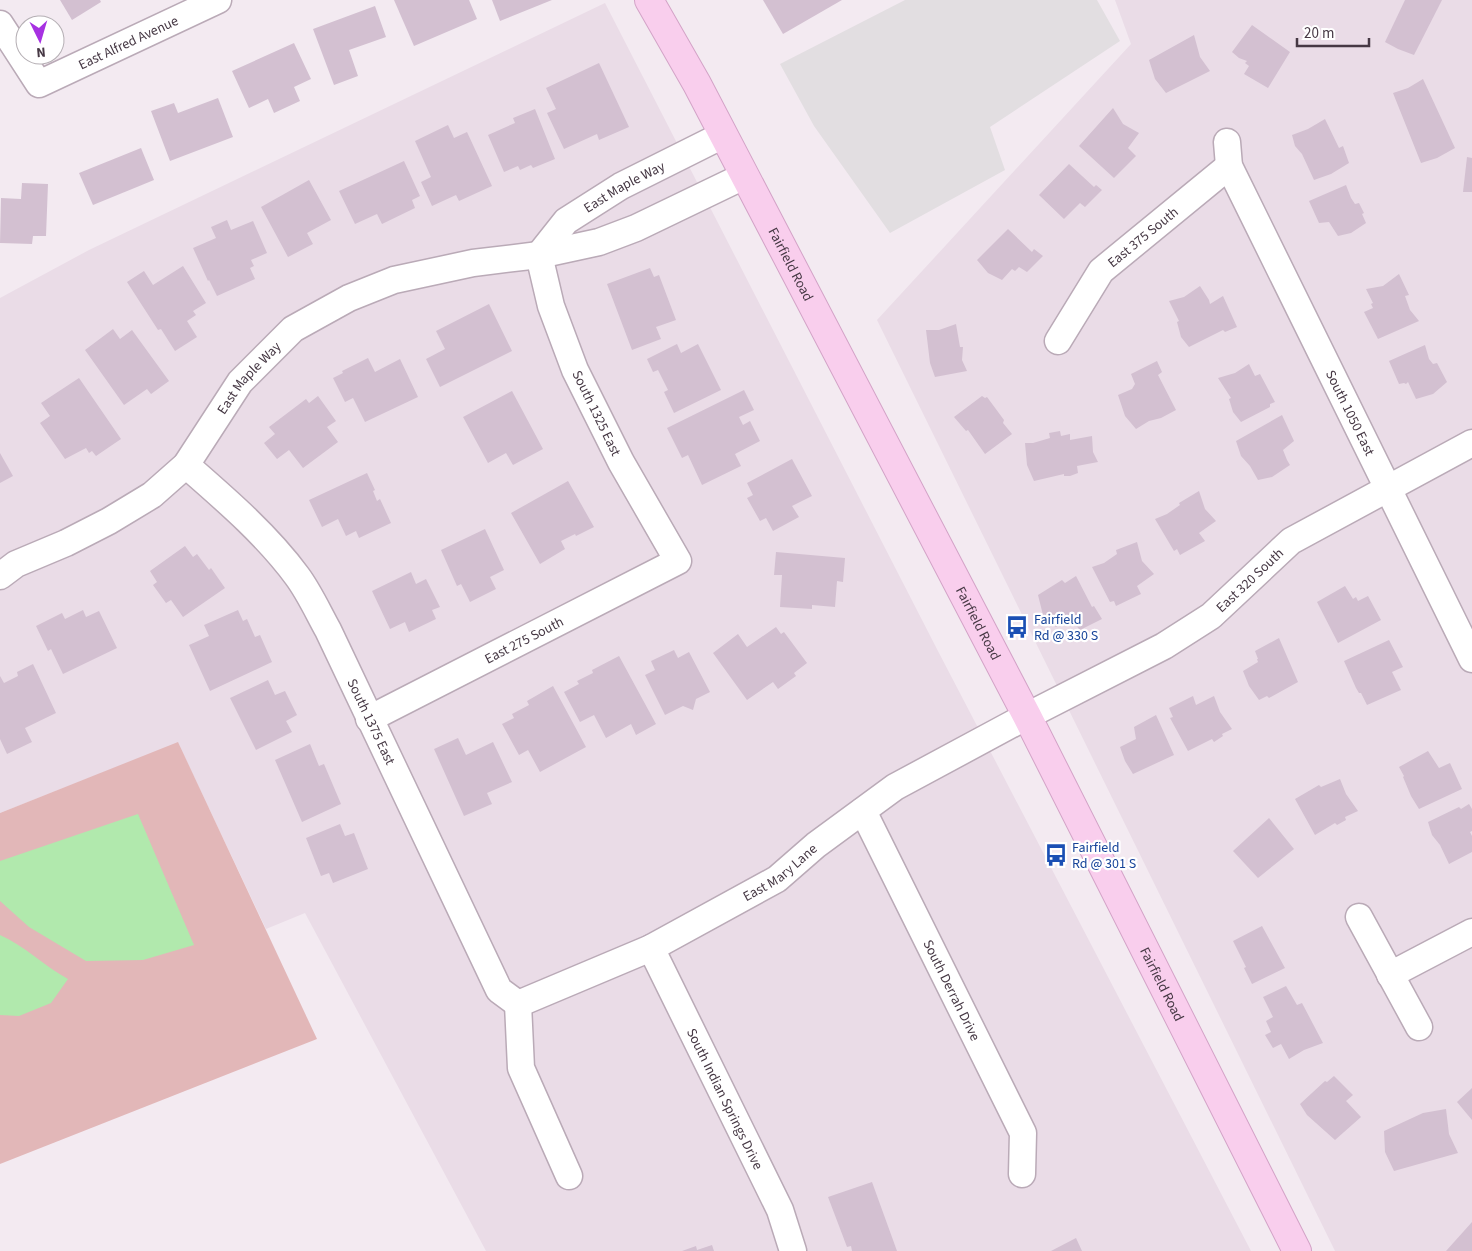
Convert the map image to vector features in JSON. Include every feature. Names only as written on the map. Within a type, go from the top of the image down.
[{"type":"street","name":"East Alfred Avenue","points":[[0,24],[39,84],[218,0]]},
{"type":"street","name":"Fairfield Road","points":[[648,0],[697,84],[1027,716],[1297,1251]]},
{"type":"street","name":"East Maple Way","points":[[539,255],[566,221],[621,186],[723,135]]},
{"type":"street","name":"East 375 South","points":[[1058,341],[1101,271],[1228,154]]},
{"type":"street","name":"South 1050 East","points":[[1228,154],[1388,488],[1472,658]]},
{"type":"street","name":"East Maple Way","points":[[0,576],[16,564],[66,543],[109,521],[152,495],[186,466],[240,382],[294,329],[349,298],[394,280],[473,263],[539,255],[599,242],[636,228],[744,176]]},
{"type":"street","name":"South 1325 East","points":[[539,255],[551,306],[575,370],[621,462],[678,561]]},
{"type":"street","name":"East 320 South","points":[[1027,716],[1164,646],[1211,616],[1291,540],[1472,443]]},
{"type":"street","name":"South 1375 East","points":[[186,466],[253,526],[298,577],[328,630],[499,990],[518,1004]]},
{"type":"street","name":"East 275 South","points":[[369,718],[678,561]]},
{"type":"street","name":"East Mary Lane","points":[[518,1004],[651,948],[777,879],[816,845],[895,787],[1027,716]]},
{"type":"street","name":"South Derrah Drive","points":[[863,811],[1023,1133],[1022,1174]]},
{"type":"street","points":[[1359,917],[1419,1027]]},
{"type":"street","points":[[1390,975],[1472,932]]},
{"type":"street","name":"South Indian Springs Drive","points":[[651,948],[780,1210],[793,1251]]},
{"type":"street","points":[[518,1004],[521,1068],[569,1176]]},
{"type":"shaded area","points":[[905,0],[1097,0],[1120,41],[990,127],[1005,170],[890,233],[814,126],[780,64]]},
{"type":"shaded area","points":[[1115,0],[1472,0],[1472,1251],[1335,1251],[877,320],[1131,44]]},
{"type":"shaded area","points":[[605,3],[939,653],[1251,1251],[486,1251],[305,913],[266,929],[178,743],[0,813],[0,298],[89,250]]},
{"type":"shaded area","points":[[178,742],[317,1039],[0,1164],[0,813]]},
{"type":"shaded area","points":[[138,814],[194,945],[143,960],[86,961],[29,927],[0,901],[0,861]]},
{"type":"shaded area","points":[[0,935],[68,979],[51,1003],[19,1016],[0,1015]]},
{"type":"building","points":[[60,0],[100,0],[101,2],[72,20]]},
{"type":"building","points":[[394,0],[469,0],[477,19],[414,46]]},
{"type":"building","points":[[492,0],[552,0],[500,21]]},
{"type":"building","points":[[763,0],[842,0],[783,34]]},
{"type":"building","points":[[1405,0],[1442,0],[1414,55],[1385,42]]},
{"type":"building","points":[[375,6],[386,37],[349,50],[358,76],[334,85],[313,29]]},
{"type":"building","points":[[1252,25],[1290,52],[1268,88],[1244,74],[1249,66],[1245,63],[1247,61],[1239,58],[1232,52]]},
{"type":"building","points":[[1194,35],[1200,57],[1210,71],[1166,93],[1155,79],[1149,60]]},
{"type":"building","points":[[294,43],[311,79],[294,87],[300,101],[274,113],[268,99],[249,108],[232,71]]},
{"type":"building","points":[[599,63],[629,127],[599,140],[597,134],[564,149],[547,113],[556,109],[546,88]]},
{"type":"building","points":[[1423,79],[1455,148],[1437,158],[1421,163],[1393,93],[1408,88]]},
{"type":"building","points":[[218,98],[233,137],[170,161],[151,111],[174,103],[178,113]]},
{"type":"building","points":[[1113,108],[1123,124],[1139,133],[1128,148],[1136,156],[1114,178],[1079,146]]},
{"type":"building","points":[[535,109],[555,159],[533,168],[531,165],[520,170],[518,166],[504,172],[488,135],[515,123],[513,118]]},
{"type":"building","points":[[1325,119],[1339,148],[1343,146],[1349,163],[1331,174],[1314,180],[1302,154],[1295,146],[1292,135],[1308,129]]},
{"type":"building","points":[[448,125],[454,138],[467,132],[492,186],[459,201],[456,195],[432,206],[421,182],[431,177],[415,141]]},
{"type":"building","points":[[141,148],[154,180],[93,205],[79,173]]},
{"type":"building","points":[[1467,157],[1472,158],[1472,192],[1463,192]]},
{"type":"building","points":[[404,161],[420,196],[412,200],[415,208],[382,224],[377,214],[355,224],[339,191]]},
{"type":"building","points":[[1069,164],[1094,187],[1096,185],[1102,190],[1085,207],[1080,203],[1064,219],[1039,195]]},
{"type":"building","points":[[309,180],[331,220],[307,233],[313,244],[288,257],[261,207]]},
{"type":"building","points":[[22,183],[48,184],[46,236],[33,236],[32,244],[0,243],[1,198],[21,199]]},
{"type":"building","points":[[1346,185],[1355,204],[1359,203],[1366,223],[1351,233],[1338,236],[1329,222],[1319,223],[1309,201]]},
{"type":"building","points":[[227,220],[231,230],[253,221],[267,253],[251,260],[254,266],[250,268],[255,279],[217,296],[193,248],[216,238],[211,227]]},
{"type":"building","points":[[1008,229],[1032,252],[1034,249],[1043,256],[1027,272],[1019,267],[1015,271],[1012,269],[1002,280],[988,273],[977,260]]},
{"type":"building","points":[[183,266],[206,303],[193,311],[196,315],[187,321],[197,337],[175,351],[161,329],[158,330],[127,282],[144,271],[153,285]]},
{"type":"building","points":[[650,268],[654,277],[659,275],[676,320],[656,327],[661,339],[632,350],[607,284]]},
{"type":"building","points":[[1399,274],[1409,295],[1405,296],[1410,310],[1419,321],[1378,339],[1364,312],[1373,308],[1371,304],[1373,303],[1366,289],[1383,286]]},
{"type":"building","points":[[1200,286],[1210,304],[1223,296],[1237,327],[1225,332],[1223,330],[1189,347],[1181,337],[1177,322],[1179,321],[1169,301],[1184,297]]},
{"type":"building","points":[[489,304],[512,351],[440,387],[426,359],[445,349],[436,331]]},
{"type":"building","points":[[956,324],[960,347],[963,347],[962,360],[967,371],[935,377],[930,363],[926,330],[939,330]]},
{"type":"building","points":[[113,329],[120,339],[132,330],[169,381],[151,394],[147,389],[124,405],[85,350]]},
{"type":"building","points":[[677,344],[681,353],[698,344],[721,390],[674,413],[664,392],[668,390],[658,370],[653,372],[647,359]]},
{"type":"building","points":[[1425,345],[1429,359],[1433,364],[1437,363],[1447,382],[1433,394],[1416,399],[1408,382],[1406,384],[1399,384],[1389,361]]},
{"type":"building","points":[[368,358],[375,372],[400,359],[418,397],[365,422],[353,398],[345,402],[333,378],[343,373],[342,371]]},
{"type":"building","points":[[1157,361],[1162,372],[1158,375],[1176,410],[1161,418],[1149,421],[1136,429],[1125,416],[1118,395],[1132,389],[1135,384],[1131,374]]},
{"type":"building","points":[[1249,364],[1255,376],[1260,374],[1275,402],[1270,404],[1270,407],[1241,422],[1233,412],[1229,399],[1231,398],[1218,378],[1235,373]]},
{"type":"building","points":[[79,378],[121,439],[96,456],[92,451],[89,453],[86,448],[65,459],[40,423],[50,416],[41,403]]},
{"type":"building","points":[[744,390],[754,410],[739,417],[743,425],[750,421],[760,441],[735,454],[741,466],[702,485],[688,455],[682,458],[667,428]]},
{"type":"building","points":[[512,391],[543,449],[513,465],[506,453],[488,463],[463,417]]},
{"type":"building","points":[[318,396],[336,421],[327,427],[338,442],[303,468],[289,450],[277,459],[264,443],[275,434],[269,427],[306,399],[309,403]]},
{"type":"building","points":[[982,396],[987,397],[1012,434],[985,454],[968,430],[966,431],[954,417]]},
{"type":"building","points":[[1282,415],[1294,441],[1283,450],[1290,465],[1272,477],[1258,480],[1250,466],[1241,456],[1236,441]]},
{"type":"building","points":[[1060,431],[1061,436],[1070,434],[1070,440],[1092,436],[1093,452],[1098,462],[1077,466],[1078,473],[1070,476],[1064,476],[1064,474],[1034,481],[1027,465],[1025,443],[1033,443],[1050,438],[1049,433]]},
{"type":"building","points":[[0,453],[13,476],[0,483]]},
{"type":"building","points":[[792,459],[812,496],[792,506],[799,517],[773,531],[766,518],[760,521],[747,498],[753,495],[747,483]]},
{"type":"building","points":[[367,473],[375,490],[373,491],[377,501],[380,499],[391,523],[359,538],[356,531],[346,536],[338,519],[322,527],[309,500]]},
{"type":"building","points":[[568,481],[594,527],[561,541],[565,549],[540,564],[511,513]]},
{"type":"building","points":[[1199,491],[1205,509],[1216,521],[1199,533],[1205,541],[1180,555],[1177,549],[1174,551],[1155,519],[1167,514],[1180,505],[1179,503]]},
{"type":"building","points":[[485,529],[504,570],[490,577],[496,589],[470,602],[461,584],[457,586],[441,550]]},
{"type":"building","points":[[1137,542],[1142,561],[1154,574],[1137,586],[1141,594],[1116,606],[1114,601],[1110,602],[1092,567],[1104,563],[1117,554],[1116,550]]},
{"type":"building","points":[[185,546],[193,557],[197,554],[209,570],[211,568],[225,588],[183,617],[171,600],[166,603],[153,585],[157,582],[150,571]]},
{"type":"building","points":[[776,552],[845,558],[843,582],[837,581],[835,607],[812,605],[812,609],[780,607],[782,575],[774,575]]},
{"type":"building","points":[[411,572],[416,584],[426,579],[440,607],[432,610],[436,619],[409,632],[405,622],[390,629],[372,591]]},
{"type":"building","points":[[1076,576],[1092,607],[1094,606],[1102,619],[1080,630],[1073,622],[1069,624],[1067,622],[1056,627],[1043,615],[1038,595],[1062,580],[1065,583]]},
{"type":"building","points":[[1345,586],[1353,599],[1356,597],[1358,601],[1368,596],[1381,620],[1338,643],[1317,602]]},
{"type":"building","points":[[83,610],[86,617],[99,611],[117,648],[63,674],[51,649],[48,651],[36,626],[62,613],[65,619]]},
{"type":"building","points":[[238,610],[243,621],[247,619],[255,637],[260,635],[272,662],[210,691],[189,645],[209,636],[204,625]]},
{"type":"building","points":[[776,627],[781,634],[784,632],[807,663],[794,673],[796,676],[778,689],[773,682],[747,700],[713,653],[738,634],[747,647]]},
{"type":"building","points":[[1279,638],[1298,682],[1269,698],[1267,696],[1259,700],[1249,686],[1243,671],[1258,662],[1255,651]]},
{"type":"building","points":[[1389,640],[1403,667],[1392,672],[1401,690],[1367,705],[1356,688],[1344,661]]},
{"type":"building","points":[[674,650],[678,658],[689,652],[710,692],[696,699],[693,710],[683,706],[665,715],[645,675],[655,670],[651,661]]},
{"type":"building","points":[[619,656],[656,724],[636,735],[631,724],[606,738],[594,715],[580,722],[564,692],[579,684],[577,681],[593,673],[592,670]]},
{"type":"building","points":[[33,664],[56,713],[25,728],[32,742],[7,754],[0,739],[0,676],[4,683],[18,676],[17,672]]},
{"type":"building","points":[[268,680],[275,695],[285,691],[297,715],[286,721],[292,732],[256,750],[230,698]]},
{"type":"building","points":[[553,686],[586,747],[540,772],[528,750],[519,755],[502,724],[514,718],[512,714],[529,705],[527,701]]},
{"type":"building","points":[[1193,696],[1196,705],[1214,696],[1220,712],[1232,729],[1222,734],[1223,736],[1214,742],[1212,739],[1188,751],[1170,718],[1173,717],[1169,708]]},
{"type":"building","points":[[1156,715],[1174,755],[1133,774],[1125,761],[1120,747],[1136,739],[1134,727]]},
{"type":"building","points":[[458,738],[466,755],[493,742],[512,782],[487,793],[492,804],[464,816],[434,749]]},
{"type":"building","points":[[310,744],[319,766],[324,764],[341,804],[302,822],[275,760]]},
{"type":"building","points":[[1428,751],[1439,768],[1450,763],[1462,789],[1419,809],[1411,796],[1399,767]]},
{"type":"building","points":[[1340,779],[1346,794],[1358,811],[1345,817],[1346,820],[1337,825],[1335,823],[1315,835],[1295,799],[1319,785],[1321,787]]},
{"type":"building","points":[[1469,804],[1472,809],[1472,831],[1470,832],[1472,836],[1472,852],[1449,864],[1440,845],[1432,835],[1428,822]]},
{"type":"building","points":[[1269,818],[1294,849],[1258,878],[1233,851]]},
{"type":"building","points":[[340,824],[345,836],[354,833],[368,869],[333,883],[329,873],[321,876],[306,838]]},
{"type":"building","points":[[1262,926],[1285,968],[1252,984],[1233,941]]},
{"type":"building","points":[[1286,986],[1297,1005],[1302,1003],[1323,1043],[1304,1050],[1289,1059],[1281,1044],[1273,1048],[1265,1035],[1271,1032],[1266,1021],[1273,1017],[1263,997]]},
{"type":"building","points":[[1334,1076],[1353,1095],[1346,1101],[1361,1117],[1335,1140],[1307,1115],[1300,1104],[1325,1081],[1327,1082]]},
{"type":"building","points":[[1472,1088],[1472,1120],[1457,1102]]},
{"type":"building","points":[[1446,1109],[1449,1134],[1458,1153],[1394,1171],[1385,1152],[1384,1131],[1423,1113]]},
{"type":"building","points":[[872,1182],[897,1251],[852,1251],[851,1246],[847,1247],[828,1197]]},
{"type":"building","points":[[1472,1222],[1472,1251],[1446,1251]]},
{"type":"building","points":[[1076,1238],[1082,1251],[1051,1251]]},
{"type":"building","points":[[712,1245],[714,1251],[682,1251],[696,1246],[697,1250]]},
{"type":"place","name":"Fairfield Rd @ 330 S","points":[[1017,627]]},
{"type":"place","name":"Fairfield Rd @ 301 S","points":[[1056,855]]}]
